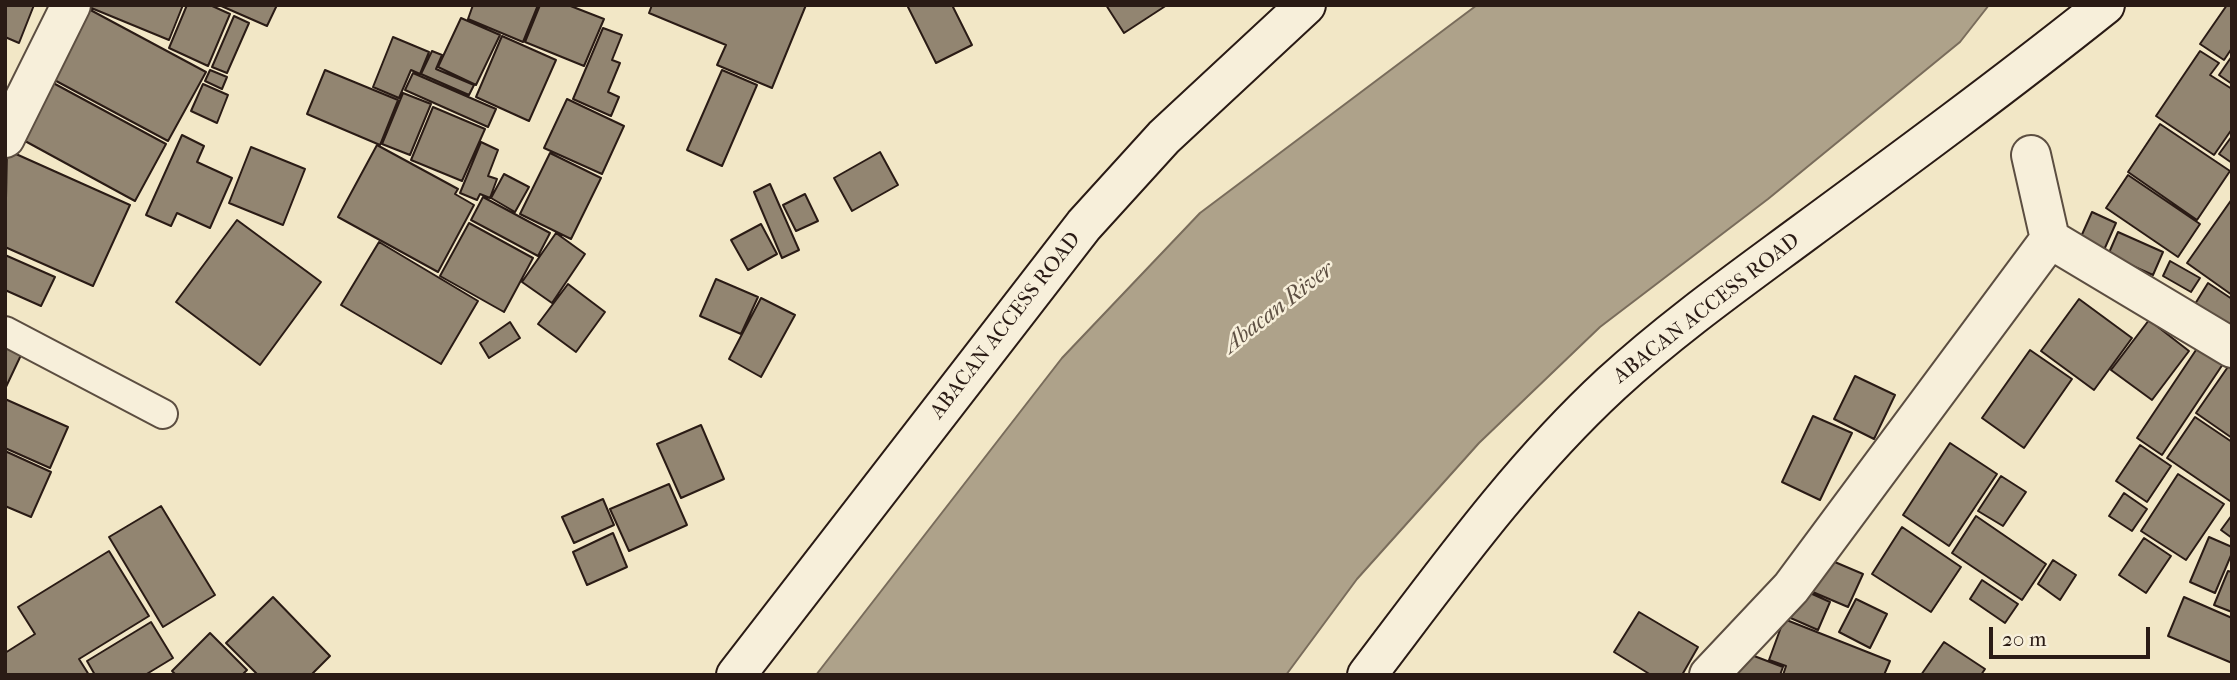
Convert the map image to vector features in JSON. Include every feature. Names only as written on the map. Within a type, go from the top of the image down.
[{"type":"street","points":[[5,138],[71,5]]},
{"type":"street","name":"ABACAN ACCESS ROAD","points":[[737,675],[1084,225],[1164,137],[1306,5]]},
{"type":"street","name":"ABACAN ACCESS ROAD","points":[[1367,675],[1454,561],[1549,444],[1612,383],[1695,314],[2033,63],[2105,5]]},
{"type":"street","points":[[2031,155],[2050,239],[2232,348]]},
{"type":"street","points":[[1709,675],[1791,589],[2050,239]]},
{"type":"lane","points":[[5,331],[163,414]]},
{"type":"water","name":"Abacan River","points":[[1477,5],[1989,5],[1960,42],[1768,199],[1600,327],[1479,443],[1357,579],[1286,675],[816,675],[1062,358],[1200,213]]},
{"type":"building","points":[[5,5],[34,5],[19,43],[5,37]]},
{"type":"building","points":[[84,5],[183,5],[169,40]]},
{"type":"building","points":[[187,5],[210,5],[230,14],[208,66],[169,48]]},
{"type":"building","points":[[219,5],[277,5],[267,26]]},
{"type":"building","points":[[473,5],[538,5],[523,42],[468,19]]},
{"type":"building","points":[[540,5],[568,5],[604,19],[584,66],[525,42]]},
{"type":"building","points":[[652,5],[806,5],[772,88],[717,65],[726,45],[649,13]]},
{"type":"building","points":[[907,5],[952,5],[972,45],[936,63]]},
{"type":"building","points":[[1106,5],[1167,5],[1124,33]]},
{"type":"building","points":[[2227,5],[2232,5],[2232,48],[2224,60],[2200,44]]},
{"type":"building","points":[[83,6],[206,72],[168,141],[45,75]]},
{"type":"building","points":[[234,16],[249,23],[227,73],[212,67]]},
{"type":"building","points":[[461,18],[500,35],[476,85],[438,67]]},
{"type":"building","points":[[603,28],[622,35],[612,60],[620,63],[608,92],[619,97],[611,116],[573,99]]},
{"type":"building","points":[[502,36],[556,60],[529,121],[476,97]]},
{"type":"building","points":[[393,37],[429,52],[420,74],[411,70],[399,98],[373,87]]},
{"type":"building","points":[[432,51],[442,55],[436,69],[474,85],[469,95],[421,74]]},
{"type":"building","points":[[2200,51],[2219,63],[2210,75],[2232,89],[2232,129],[2214,155],[2156,116]]},
{"type":"building","points":[[2232,56],[2232,84],[2219,75]]},
{"type":"building","points":[[210,70],[227,77],[222,89],[205,81]]},
{"type":"building","points":[[325,70],[398,100],[380,145],[307,114]]},
{"type":"building","points":[[722,70],[757,85],[722,166],[687,150]]},
{"type":"building","points":[[413,73],[496,109],[488,127],[405,90]]},
{"type":"building","points":[[44,78],[166,144],[135,201],[14,135]]},
{"type":"building","points":[[203,84],[228,95],[217,123],[191,111]]},
{"type":"building","points":[[403,93],[431,104],[410,155],[382,144]]},
{"type":"building","points":[[567,99],[624,126],[602,174],[544,148]]},
{"type":"building","points":[[433,107],[485,129],[462,181],[411,160]]},
{"type":"building","points":[[2160,124],[2230,171],[2197,220],[2128,172]]},
{"type":"building","points":[[182,135],[204,146],[197,162],[232,178],[210,228],[177,213],[171,226],[146,215]]},
{"type":"building","points":[[2232,136],[2232,163],[2219,154]]},
{"type":"building","points":[[481,142],[498,150],[488,176],[497,179],[490,198],[480,194],[477,200],[460,193]]},
{"type":"building","points":[[377,145],[458,189],[455,194],[474,205],[438,272],[338,217]]},
{"type":"building","points":[[251,147],[305,169],[283,225],[229,203]]},
{"type":"building","points":[[7,150],[130,205],[93,286],[5,247]]},
{"type":"building","points":[[880,152],[898,185],[852,211],[834,178]]},
{"type":"building","points":[[550,153],[601,178],[571,239],[520,214]]},
{"type":"building","points":[[504,174],[529,187],[515,212],[491,198]]},
{"type":"building","points":[[2128,175],[2200,224],[2178,257],[2106,208]]},
{"type":"building","points":[[770,184],[799,250],[782,258],[754,192]]},
{"type":"building","points":[[805,194],[818,221],[796,231],[783,205]]},
{"type":"building","points":[[483,197],[550,233],[538,256],[471,220]]},
{"type":"building","points":[[2232,199],[2232,295],[2187,263]]},
{"type":"building","points":[[2092,212],[2116,223],[2104,250],[2080,239]]},
{"type":"building","points":[[237,220],[321,282],[260,365],[176,302]]},
{"type":"building","points":[[469,223],[533,258],[504,312],[440,276]]},
{"type":"building","points":[[761,224],[777,254],[748,270],[731,240]]},
{"type":"building","points":[[2118,232],[2163,252],[2153,275],[2108,255]]},
{"type":"building","points":[[556,233],[585,254],[552,303],[522,282]]},
{"type":"building","points":[[379,242],[478,301],[441,364],[341,305]]},
{"type":"building","points":[[5,255],[55,277],[41,306],[5,290]]},
{"type":"building","points":[[2170,261],[2200,278],[2191,292],[2163,276]]},
{"type":"building","points":[[716,279],[758,297],[741,334],[700,316]]},
{"type":"building","points":[[2208,283],[2232,299],[2232,326],[2195,304]]},
{"type":"building","points":[[568,284],[605,312],[576,352],[538,324]]},
{"type":"building","points":[[761,298],[795,315],[761,377],[729,359]]},
{"type":"building","points":[[2079,299],[2132,338],[2094,390],[2041,351]]},
{"type":"building","points":[[2149,320],[2189,351],[2152,400],[2111,370]]},
{"type":"building","points":[[510,322],[520,338],[489,358],[480,343]]},
{"type":"building","points":[[5,344],[22,353],[5,389]]},
{"type":"building","points":[[2198,347],[2223,364],[2162,455],[2137,438]]},
{"type":"building","points":[[2030,350],[2072,379],[2024,448],[1982,418]]},
{"type":"building","points":[[2232,361],[2232,438],[2196,413]]},
{"type":"building","points":[[1855,376],[1895,395],[1874,439],[1834,419]]},
{"type":"building","points":[[5,399],[68,427],[50,468],[5,448]]},
{"type":"building","points":[[1813,416],[1852,433],[1820,500],[1782,482]]},
{"type":"building","points":[[2195,417],[2232,442],[2230,501],[2167,458]]},
{"type":"building","points":[[701,425],[724,479],[681,498],[657,444]]},
{"type":"building","points":[[1950,443],[1997,474],[1949,546],[1903,515]]},
{"type":"building","points":[[2140,445],[2171,466],[2147,502],[2116,481]]},
{"type":"building","points":[[5,451],[51,472],[31,517],[5,506]]},
{"type":"building","points":[[2178,474],[2224,504],[2186,560],[2141,531]]},
{"type":"building","points":[[2001,476],[2026,492],[2003,526],[1978,511]]},
{"type":"building","points":[[669,484],[687,525],[629,551],[610,509]]},
{"type":"building","points":[[2124,493],[2147,509],[2132,531],[2109,516]]},
{"type":"building","points":[[603,499],[614,525],[574,543],[562,517]]},
{"type":"building","points":[[161,506],[215,595],[163,627],[109,537]]},
{"type":"building","points":[[2232,515],[2232,538],[2221,530]]},
{"type":"building","points":[[1976,516],[2046,564],[2022,600],[1952,553]]},
{"type":"building","points":[[1902,527],[1961,567],[1931,612],[1872,574]]},
{"type":"building","points":[[613,533],[627,567],[587,585],[573,552]]},
{"type":"building","points":[[2209,537],[2232,547],[2215,593],[2190,582]]},
{"type":"building","points":[[2144,538],[2171,556],[2146,593],[2119,575]]},
{"type":"building","points":[[109,551],[149,616],[79,659],[89,675],[5,675],[5,653],[35,634],[18,607]]},
{"type":"building","points":[[1823,557],[1863,574],[1848,607],[1808,590]]},
{"type":"building","points":[[2053,560],[2076,575],[2060,600],[2038,584]]},
{"type":"building","points":[[2228,571],[2232,572],[2232,612],[2214,605]]},
{"type":"building","points":[[1982,580],[2018,604],[2005,623],[1970,599]]},
{"type":"building","points":[[1799,588],[1830,602],[1818,630],[1786,616]]},
{"type":"building","points":[[273,597],[330,656],[311,675],[258,675],[226,643]]},
{"type":"building","points":[[2184,597],[2232,618],[2232,663],[2168,636]]},
{"type":"building","points":[[1856,599],[1887,614],[1870,648],[1839,632]]},
{"type":"building","points":[[1639,612],[1698,647],[1682,675],[1651,675],[1614,652]]},
{"type":"building","points":[[1784,619],[1890,661],[1884,675],[1783,675],[1786,666],[1769,660]]},
{"type":"building","points":[[151,622],[173,658],[145,675],[95,675],[87,661]]},
{"type":"building","points":[[210,633],[247,670],[242,675],[176,675],[172,671]]},
{"type":"building","points":[[1944,642],[1985,669],[1981,675],[1921,675]]},
{"type":"building","points":[[1741,651],[1783,667],[1780,675],[1733,675]]}]
